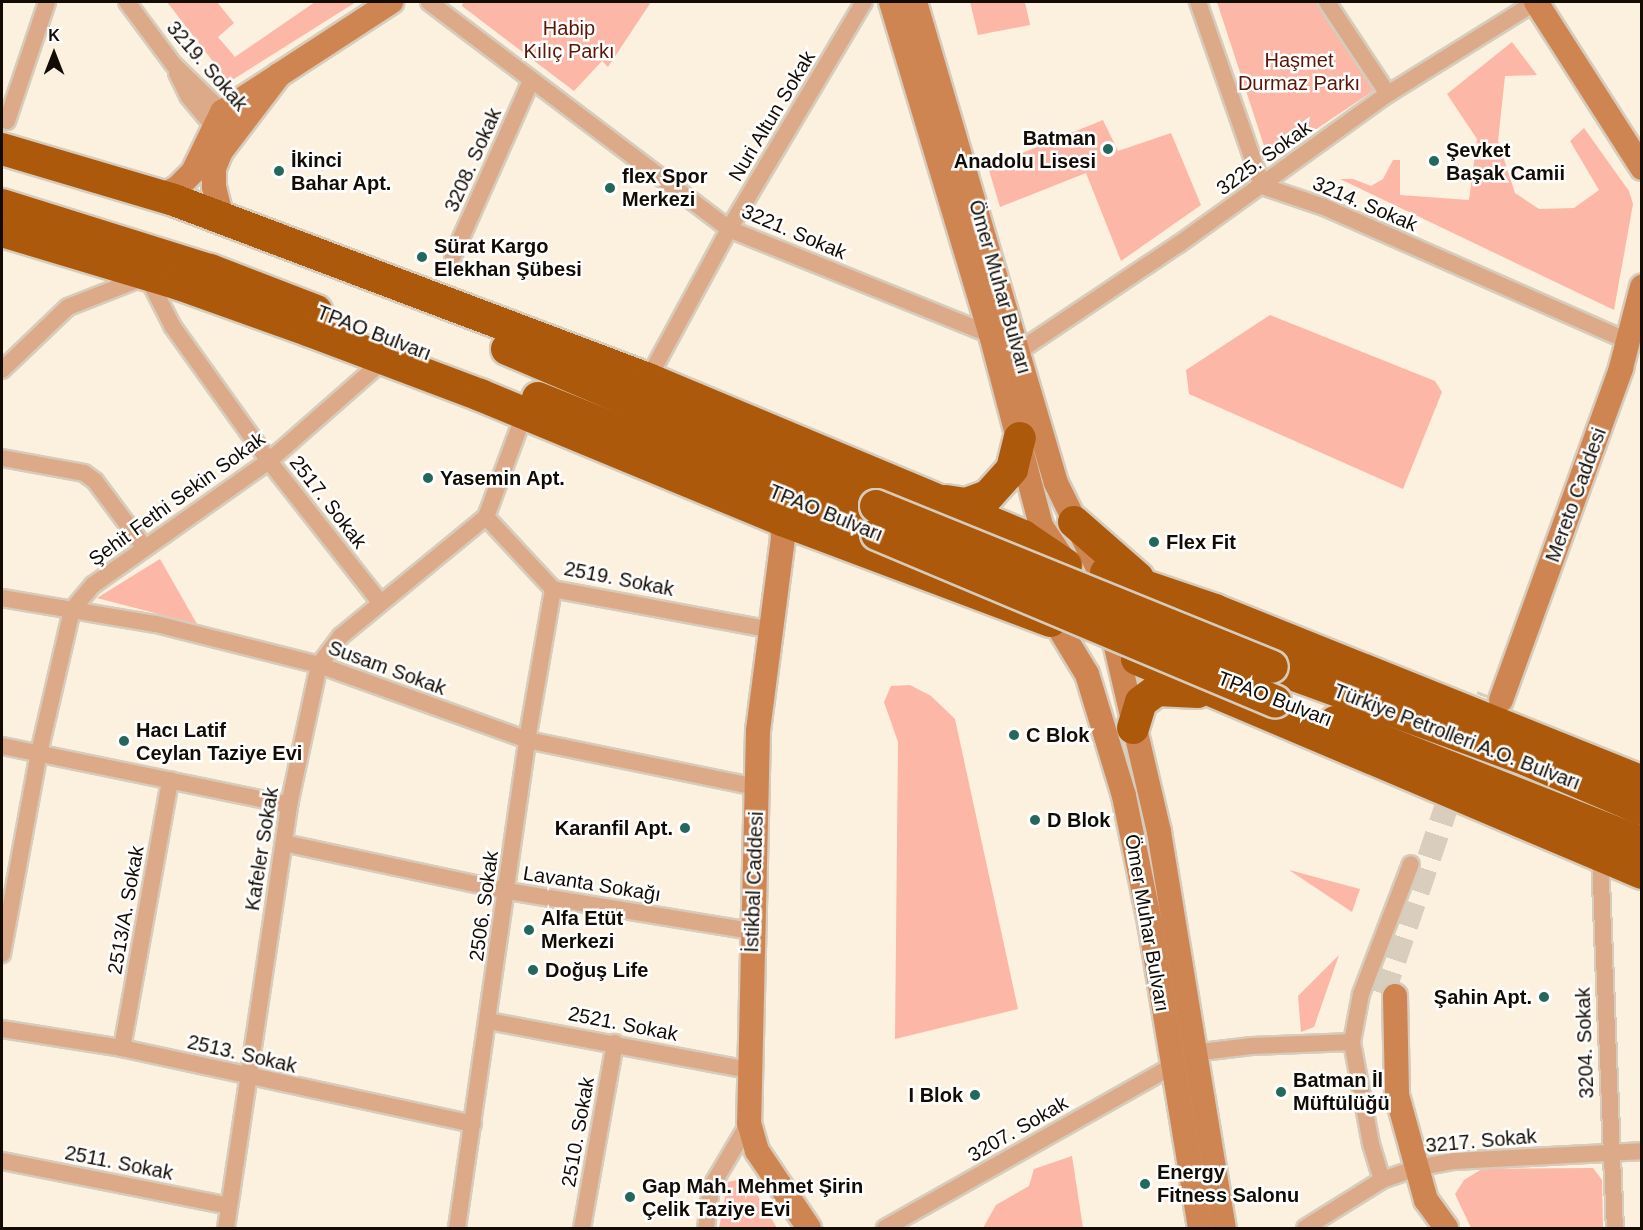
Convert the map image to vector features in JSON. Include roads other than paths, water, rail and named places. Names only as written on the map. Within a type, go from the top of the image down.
[{"type":"highway","points":[[4,135],[648,379],[1023,536],[1066,565],[1087,563],[1151,587],[1433,695],[1641,782]]},
{"type":"highway","name":"TPAO Bulvarı","points":[[2,171],[141,207],[336,279],[669,415],[877,520],[1275,700],[1415,751],[1641,843]]},
{"type":"highway","name":"TPAO Bulvarı","points":[[2,205],[210,270],[1272,668]]},
{"type":"highway","name":"TPAO Bulvarı","points":[[2,231],[147,276],[384,359],[782,520],[1055,625]]},
{"type":"highway","points":[[934,500],[966,504],[988,496],[1012,469],[1020,438]]},
{"type":"highway","points":[[1074,522],[1095,544],[1151,587]]},
{"type":"highway","points":[[1066,565],[1046,586],[1046,610],[1055,625],[1080,635],[1108,633],[1117,596],[1102,570]]},
{"type":"highway","name":"TPAO Bulvarı","points":[[1108,633],[1217,695],[1641,873]]},
{"type":"highway","name":"Türkiye Petrolleri A.O. Bulvarı","points":[[1272,668],[1527,760],[1641,809]]},
{"type":"highway","points":[[1133,728],[1141,702],[1157,690],[1166,687],[1217,695]]},
{"type":"main road","points":[[161,196],[177,188],[193,172],[224,127],[279,75],[391,2]]},
{"type":"main road","name":"Ömer Muhar Bulvarı","points":[[891,2],[991,335],[1020,438],[1041,526],[1066,565]]},
{"type":"main road","name":"Ömer Muhar Bulvarı","points":[[915,2],[1056,483],[1074,522],[1102,570]]},
{"type":"main road","points":[[1536,2],[1641,168]]},
{"type":"main road","points":[[222,219],[214,187],[214,168],[224,127]]},
{"type":"main road","name":"Mereto Caddesi","points":[[1495,698],[1629,342],[1641,287]]},
{"type":"main road","name":"İstikbal Caddesi","points":[[782,520],[772,630],[758,731],[749,1123],[757,1151],[808,1228]]},
{"type":"main road","name":"Ömer Muhar Bulvarı","points":[[1055,625],[1087,674],[1124,796],[1150,923],[1200,1228]]},
{"type":"main road","name":"Ömer Muhar Bulvarı","points":[[1108,633],[1159,832],[1193,1053],[1224,1228]]},
{"type":"main road","points":[[1389,995],[1383,1083],[1411,1170],[1426,1200],[1446,1228]]},
{"type":"street","points":[[4,135],[47,2]]},
{"type":"street","name":"3219. Sokak","points":[[126,2],[224,127]]},
{"type":"street","name":"3221. Sokak","points":[[429,2],[729,229],[991,335]]},
{"type":"street","name":"Nuri Altun Sokak","points":[[648,379],[729,229],[864,2]]},
{"type":"street","points":[[1198,2],[1262,186]]},
{"type":"street","points":[[1327,2],[1388,94]]},
{"type":"street","name":"3225. Sokak","points":[[1019,351],[1262,186],[1388,94],[1536,2]]},
{"type":"street","name":"3208. Sokak","points":[[453,256],[531,81]]},
{"type":"street","name":"3214. Sokak","points":[[1262,186],[1324,207],[1629,342]]},
{"type":"street","points":[[2,370],[68,307],[147,276]]},
{"type":"street","name":"2517. Sokak","points":[[147,276],[173,327],[269,461],[380,602]]},
{"type":"street","name":"Şehit Fethi Sekin Sokak","points":[[2,954],[5,907],[72,610],[93,585],[269,461],[384,359]]},
{"type":"street","points":[[486,517],[524,415]]},
{"type":"street","points":[[2,458],[84,473],[95,482],[144,547]]},
{"type":"street","name":"2519. Sokak","points":[[486,517],[553,589],[772,630]]},
{"type":"street","name":"Kafeler Sokak","points":[[226,1228],[289,805],[319,665],[341,636],[486,517]]},
{"type":"street","name":"2506. Sokak","points":[[457,1228],[489,1022],[527,740],[553,589]]},
{"type":"street","name":"Susam Sokak","points":[[2,598],[156,624],[319,665],[527,740],[756,787]]},
{"type":"street","points":[[2,746],[289,805]]},
{"type":"street","name":"2513/A. Sokak","points":[[123,1048],[171,780]]},
{"type":"street","name":"Lavanta Sokağı","points":[[284,843],[507,891],[752,932]]},
{"type":"street","name":"3204. Sokak","points":[[1600,857],[1609,1152],[1615,1228]]},
{"type":"street","points":[[1382,1180],[1371,1144],[1352,1042],[1360,994],[1411,864]]},
{"type":"street","name":"2521. Sokak","points":[[489,1022],[615,1043],[749,1070]]},
{"type":"street","name":"2513. Sokak","points":[[2,1029],[123,1048],[247,1078],[473,1124]]},
{"type":"street","points":[[1193,1053],[1252,1046],[1352,1042]]},
{"type":"street","name":"2510. Sokak","points":[[582,1228],[615,1043]]},
{"type":"street","name":"3207. Sokak","points":[[885,1228],[1172,1066]]},
{"type":"street","points":[[706,1228],[711,1187],[749,1123]]},
{"type":"street","name":"3217. Sokak","points":[[1305,1228],[1382,1180],[1411,1170],[1454,1161],[1641,1151]]},
{"type":"street","name":"2511. Sokak","points":[[2,1161],[229,1206]]},
{"type":"tunnel","points":[[1475,732],[1489,696]]},
{"type":"tunnel","points":[[1383,994],[1457,776]]},
{"type":"place","name":"Batman Anadolu Lisesi","points":[[1108,149]]},
{"type":"place","name":"Şevket Başak Camii","points":[[1434,161]]},
{"type":"place","name":"İkinci Bahar Apt.","points":[[279,171]]},
{"type":"place","name":"flex Spor Merkezi","points":[[610,188]]},
{"type":"place","name":"Sürat Kargo Elekhan Şübesi","points":[[422,257]]},
{"type":"place","name":"Yasemin Apt.","points":[[428,478]]},
{"type":"place","name":"Flex Fit","points":[[1154,542]]},
{"type":"place","name":"C Blok","points":[[1014,735]]},
{"type":"place","name":"Hacı Latif Ceylan Taziye Evi","points":[[124,741]]},
{"type":"place","name":"D Blok","points":[[1035,820]]},
{"type":"place","name":"Karanfil Apt.","points":[[685,828]]},
{"type":"place","name":"Alfa Etüt Merkezi","points":[[529,930]]},
{"type":"place","name":"Doğuş Life","points":[[533,970]]},
{"type":"place","name":"Şahin Apt.","points":[[1544,997]]},
{"type":"place","name":"Batman İl Müftülüğü","points":[[1281,1092]]},
{"type":"place","name":"I Blok","points":[[975,1095]]},
{"type":"place","name":"Energy Fitness Salonu","points":[[1145,1184]]},
{"type":"place","name":"Gap Mah. Mehmet Şirin Çelik Taziye Evi","points":[[630,1197]]},
{"type":"park label","name":"Habip Kılıç Parkı","points":[[569,40]]},
{"type":"park label","name":"Haşmet Durmaz Parkı","points":[[1299,72]]}]
